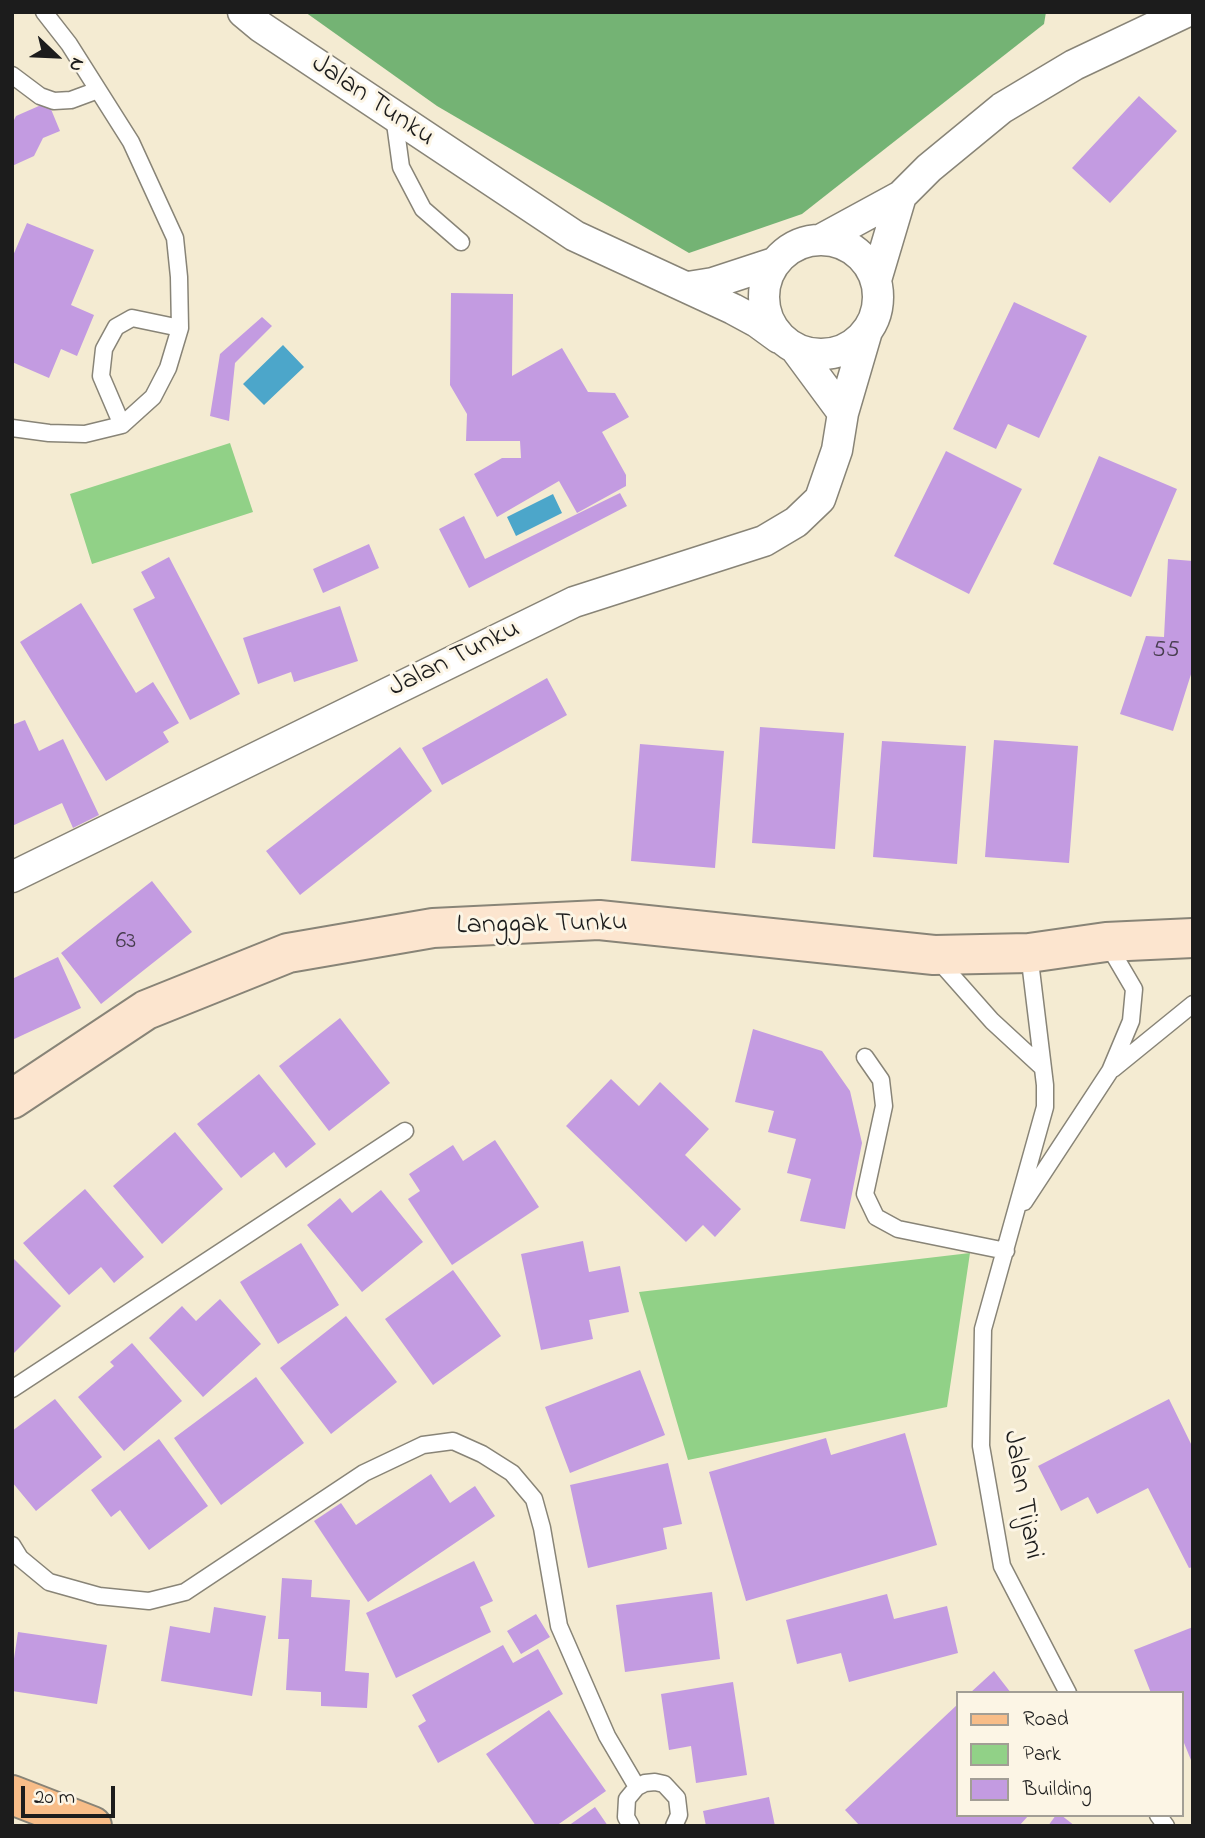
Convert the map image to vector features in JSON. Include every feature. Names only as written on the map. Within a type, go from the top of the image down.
[{"type":"main road","points":[[12,1796],[92,1826]]},
{"type":"street","name":"Jalan Tunku","points":[[243,12],[261,27],[575,236],[688,287],[757,322],[787,343],[843,413]]},
{"type":"street","points":[[822,239],[901,196],[929,168],[1002,108],[1074,65],[1186,12]]},
{"type":"street","points":[[876,280],[901,196]]},
{"type":"street","points":[[822,239],[840,242],[856,251],[868,264],[876,280],[878,298],[875,316],[867,331],[852,345],[833,353],[814,354],[787,343],[768,320],[763,300],[765,281],[774,263],[788,249],[805,241],[822,239]]},
{"type":"street","points":[[688,287],[713,283],[774,263]]},
{"type":"street","name":"Jalan Tunku","points":[[12,877],[574,602],[764,541],[796,522],[820,499],[837,450],[843,413],[867,331]]},
{"type":"street","name":"Langgak Tunku","points":[[12,1099],[146,1010],[158,1005],[288,953],[433,928],[599,920],[934,955],[1029,953],[1107,942],[1193,938]]},
{"type":"lane","points":[[12,428],[85,434],[122,425],[153,397],[168,368],[180,328],[175,238],[131,142],[69,44],[44,12]]},
{"type":"lane","points":[[12,75],[40,96],[54,101],[71,100],[98,90]]},
{"type":"lane","points":[[394,116],[401,167],[423,209],[461,242]]},
{"type":"lane","points":[[122,425],[102,376],[104,349],[116,327],[132,318],[180,328]]},
{"type":"lane","name":"Jalan Tijani","points":[[1017,1212],[1111,1071],[1131,1021],[1134,989],[1107,942]]},
{"type":"lane","name":"Jalan Tijani","points":[[1029,953],[1045,1107],[984,1329],[981,1446],[1002,1566],[1067,1691]]},
{"type":"lane","points":[[934,955],[992,1021],[1043,1068]]},
{"type":"lane","name":"Jalan Tijani","points":[[1111,1071],[1193,1004]]},
{"type":"lane","points":[[865,1057],[881,1080],[884,1106],[865,1194],[876,1217],[898,1229],[1006,1251]]},
{"type":"lane","points":[[12,1389],[405,1131]]},
{"type":"lane","points":[[12,1545],[20,1558],[49,1581],[99,1596],[149,1601],[185,1592],[363,1473],[423,1446],[453,1441],[482,1454],[512,1473],[534,1499],[542,1528],[559,1626],[607,1736],[637,1787]]},
{"type":"lane","points":[[631,1826],[625,1807],[632,1791],[645,1783],[655,1782],[672,1790],[679,1805],[679,1815],[674,1826]]},
{"type":"green space","points":[[305,12],[1046,12],[1044,24],[802,214],[689,253],[437,106]]},
{"type":"green space","points":[[230,443],[253,512],[92,564],[70,494]]},
{"type":"green space","points":[[970,1253],[947,1407],[688,1460],[639,1292]]},
{"type":"water","points":[[283,345],[304,367],[264,405],[243,384]]},
{"type":"water","points":[[553,494],[562,513],[516,536],[507,517]]},
{"type":"building","points":[[1139,96],[1177,131],[1110,203],[1072,168]]},
{"type":"building","points":[[48,102],[60,131],[43,138],[34,156],[12,166],[12,124],[16,116]]},
{"type":"building","points":[[27,223],[94,250],[71,305],[94,315],[77,356],[61,349],[49,378],[12,362],[12,258]]},
{"type":"building","points":[[451,293],[513,294],[512,376],[562,348],[588,392],[615,393],[629,417],[602,432],[626,475],[626,486],[577,513],[559,481],[497,517],[474,474],[502,458],[521,458],[520,441],[466,441],[467,414],[450,385]]},
{"type":"building","points":[[1014,302],[1087,336],[1039,438],[1008,424],[996,449],[953,429]]},
{"type":"building","points":[[262,317],[272,326],[235,363],[229,421],[210,416],[220,354]]},
{"type":"building","points":[[946,451],[1022,489],[969,594],[894,556]]},
{"type":"building","points":[[1099,456],[1177,489],[1131,597],[1053,564]]},
{"type":"building","points":[[620,493],[627,506],[469,588],[439,529],[464,516],[485,559]]},
{"type":"building","points":[[369,544],[379,568],[323,593],[313,569]]},
{"type":"building","points":[[169,557],[240,694],[190,720],[133,609],[155,598],[141,572]]},
{"type":"building","points":[[1168,559],[1193,561],[1193,668],[1173,731],[1120,714],[1146,636],[1164,637]]},
{"type":"building","points":[[81,603],[136,693],[153,682],[179,723],[163,732],[169,742],[106,781],[20,642]]},
{"type":"building","points":[[340,606],[358,661],[294,682],[291,672],[258,684],[243,638]]},
{"type":"building","points":[[547,678],[567,715],[442,785],[422,748]]},
{"type":"building","points":[[25,720],[39,751],[63,739],[99,815],[73,828],[62,803],[12,826],[12,725]]},
{"type":"building","points":[[760,727],[844,733],[835,849],[752,843]]},
{"type":"building","points":[[994,740],[1078,746],[1069,863],[985,857]]},
{"type":"building","points":[[882,741],[966,746],[957,864],[873,857]]},
{"type":"building","points":[[640,744],[724,751],[715,868],[631,861]]},
{"type":"building","points":[[400,747],[432,791],[300,895],[266,851]]},
{"type":"building","points":[[152,881],[192,932],[101,1004],[61,953]]},
{"type":"building","points":[[58,957],[81,1008],[12,1040],[12,979]]},
{"type":"building","points":[[340,1018],[390,1083],[329,1131],[279,1066]]},
{"type":"building","points":[[753,1029],[822,1051],[850,1091],[862,1143],[845,1229],[800,1221],[811,1179],[787,1173],[796,1139],[768,1132],[774,1111],[735,1102]]},
{"type":"building","points":[[259,1074],[316,1144],[286,1168],[274,1152],[241,1178],[197,1124]]},
{"type":"building","points":[[611,1079],[639,1106],[660,1082],[709,1129],[685,1155],[741,1209],[715,1237],[703,1225],[686,1242],[566,1126]]},
{"type":"building","points":[[175,1132],[223,1189],[162,1244],[113,1186]]},
{"type":"building","points":[[495,1140],[539,1207],[452,1265],[408,1199],[420,1191],[409,1174],[453,1145],[463,1161]]},
{"type":"building","points":[[85,1189],[144,1257],[114,1283],[101,1267],[69,1295],[23,1243]]},
{"type":"building","points":[[381,1190],[423,1242],[362,1292],[307,1225],[340,1198],[352,1213]]},
{"type":"building","points":[[583,1241],[589,1272],[620,1266],[629,1312],[589,1320],[593,1339],[541,1350],[521,1254]]},
{"type":"building","points":[[301,1243],[339,1305],[278,1344],[240,1282]]},
{"type":"building","points":[[12,1257],[61,1306],[12,1355]]},
{"type":"building","points":[[453,1270],[501,1336],[433,1385],[385,1319]]},
{"type":"building","points":[[220,1299],[261,1344],[203,1397],[149,1338],[182,1306],[196,1321]]},
{"type":"building","points":[[346,1316],[397,1382],[331,1434],[280,1368]]},
{"type":"building","points":[[132,1343],[182,1401],[124,1451],[78,1397],[114,1366],[110,1362]]},
{"type":"building","points":[[640,1370],[665,1435],[570,1473],[545,1407]]},
{"type":"building","points":[[256,1377],[304,1443],[221,1505],[174,1438]]},
{"type":"building","points":[[55,1399],[102,1457],[36,1511],[12,1482],[12,1431]]},
{"type":"building","points":[[1169,1399],[1193,1448],[1193,1567],[1189,1568],[1148,1488],[1097,1514],[1088,1497],[1061,1511],[1038,1466]]},
{"type":"building","points":[[905,1433],[937,1545],[746,1601],[709,1472],[826,1438],[831,1455]]},
{"type":"building","points":[[159,1439],[208,1506],[149,1550],[120,1510],[111,1517],[91,1490]]},
{"type":"building","points":[[668,1463],[682,1524],[663,1528],[667,1549],[588,1568],[570,1485]]},
{"type":"building","points":[[431,1474],[450,1503],[475,1486],[495,1516],[368,1602],[314,1521],[341,1503],[356,1525]]},
{"type":"building","points":[[474,1561],[493,1601],[480,1607],[491,1632],[396,1678],[366,1613]]},
{"type":"building","points":[[282,1578],[312,1580],[311,1597],[350,1600],[345,1671],[369,1673],[367,1708],[321,1706],[321,1692],[286,1690],[289,1639],[278,1639]]},
{"type":"building","points":[[712,1592],[720,1659],[625,1672],[616,1605]]},
{"type":"building","points":[[887,1594],[894,1619],[947,1606],[958,1653],[849,1682],[841,1653],[797,1664],[786,1620]]},
{"type":"building","points":[[214,1607],[266,1616],[252,1696],[161,1681],[170,1626],[210,1633]]},
{"type":"building","points":[[536,1614],[550,1637],[521,1654],[507,1631]]},
{"type":"building","points":[[1193,1627],[1193,1765],[1184,1743],[1184,1691],[1150,1691],[1134,1650]]},
{"type":"building","points":[[18,1632],[107,1645],[97,1704],[12,1691]]},
{"type":"building","points":[[503,1645],[513,1663],[538,1649],[563,1694],[438,1763],[418,1726],[426,1721],[412,1695]]},
{"type":"building","points":[[994,1671],[1009,1691],[972,1691]]},
{"type":"building","points":[[733,1682],[747,1775],[696,1783],[691,1746],[669,1750],[661,1694]]},
{"type":"building","points":[[956,1706],[956,1817],[1027,1817],[1019,1826],[860,1826],[845,1810]]},
{"type":"building","points":[[549,1710],[606,1791],[556,1826],[536,1826],[486,1754]]},
{"type":"building","points":[[769,1797],[775,1826],[706,1826],[703,1811]]},
{"type":"building","points":[[595,1807],[608,1826],[568,1826]]},
{"type":"building","points":[[1055,1817],[1064,1817],[1075,1826],[1048,1826]]}]
